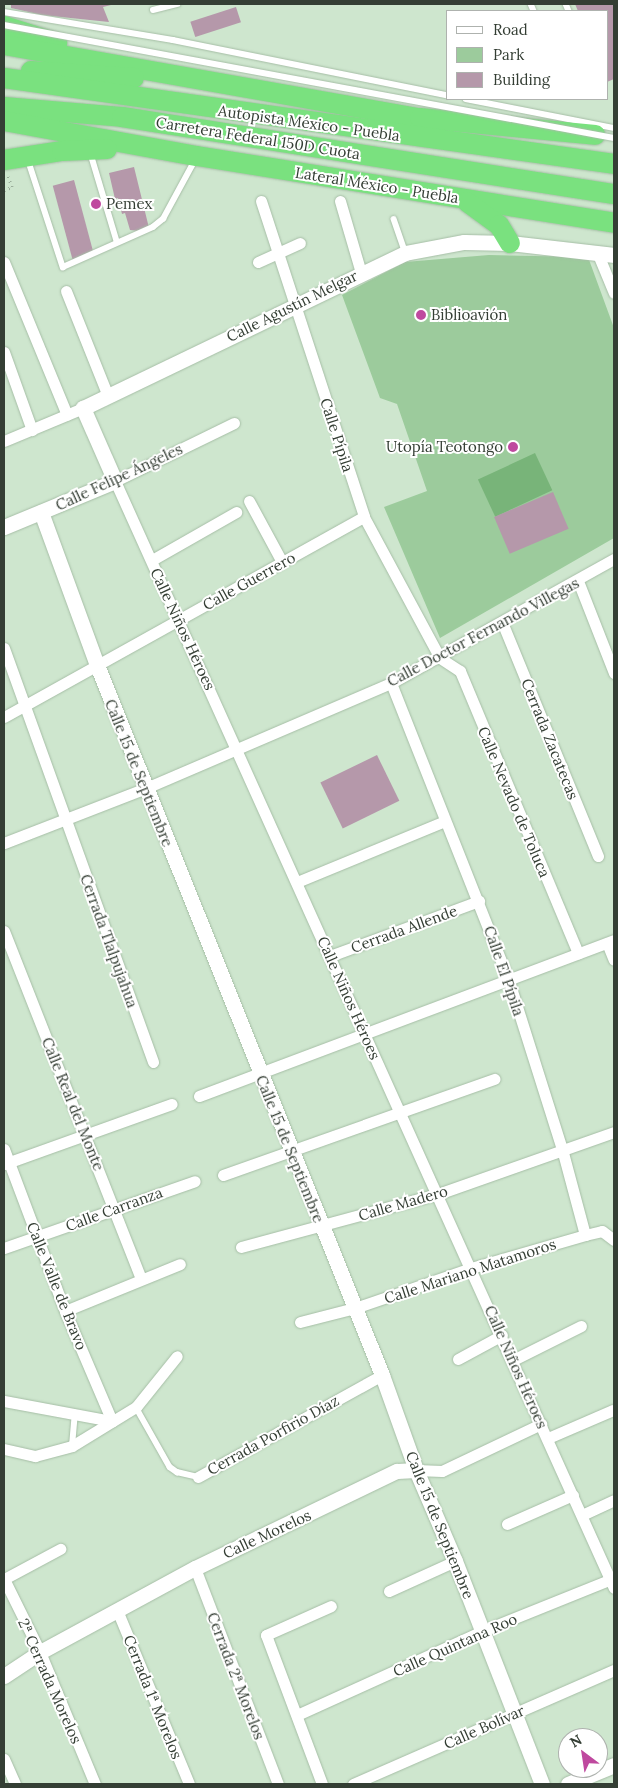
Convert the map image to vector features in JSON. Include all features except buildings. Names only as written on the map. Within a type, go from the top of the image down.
[{"type":"highway","points":[[4,25],[126,66]]},
{"type":"highway","points":[[4,45],[183,78],[420,118],[614,138]]},
{"type":"highway","points":[[4,69],[120,78],[183,78]]},
{"type":"highway","name":"Autopista México - Puebla","points":[[4,78],[182,105],[614,164]]},
{"type":"highway","name":"Carretera Federal 150D Cuota","points":[[4,106],[81,111],[614,194]]},
{"type":"highway","points":[[4,121],[139,146]]},
{"type":"highway","points":[[4,160],[27,155],[139,146]]},
{"type":"highway","name":"Lateral México - Puebla","points":[[139,146],[614,223]]},
{"type":"highway","points":[[464,199],[499,225],[510,243]]},
{"type":"street","name":"Calle Pípila","points":[[261,201],[279,251],[294,305],[364,517],[440,658]]},
{"type":"street","points":[[340,201],[361,273]]},
{"type":"street","points":[[258,262],[300,242]]},
{"type":"street","name":"Calle Agustín Melgar","points":[[4,441],[83,408],[405,253],[464,242],[510,243],[614,254]]},
{"type":"street","points":[[597,252],[614,293]]},
{"type":"street","points":[[4,262],[67,415]]},
{"type":"street","points":[[66,291],[108,396]]},
{"type":"street","points":[[4,352],[32,430]]},
{"type":"street","name":"Calle Niños Héroes","points":[[83,408],[238,747],[330,956],[613,1582]]},
{"type":"street","name":"Calle Felipe Ángeles","points":[[4,527],[115,481],[234,423]]},
{"type":"street","points":[[249,501],[282,562]]},
{"type":"street","name":"Calle 15 de Septiembre","points":[[41,512],[97,665],[258,1072],[382,1375],[416,1470],[455,1561],[542,1784]]},
{"type":"street","points":[[152,560],[236,512]]},
{"type":"street","name":"Calle Guerrero","points":[[4,717],[364,517]]},
{"type":"street","name":"Calle Doctor Fernando Villegas","points":[[4,843],[146,788],[391,683],[440,658],[614,559]]},
{"type":"street","points":[[578,581],[614,673]]},
{"type":"street","name":"Cerrada Zacatecas","points":[[502,622],[598,856]]},
{"type":"street","points":[[4,648],[25,706]]},
{"type":"street","name":"Calle Nevado de Toluca","points":[[440,658],[460,671],[578,953]]},
{"type":"street","name":"Calle El Pípila","points":[[391,683],[508,978],[562,1149],[585,1235]]},
{"type":"street","name":"Cerrada Tlalpujahua","points":[[25,706],[64,820],[154,1062]]},
{"type":"street","points":[[297,882],[445,821]]},
{"type":"street","name":"Cerrada Allende","points":[[330,956],[479,901]]},
{"type":"street","name":"Calle Real del Monte","points":[[4,931],[115,1208],[141,1278]]},
{"type":"street","points":[[199,1096],[508,978],[611,942],[614,960]]},
{"type":"street","points":[[223,1175],[400,1110],[494,1078]]},
{"type":"street","points":[[6,1163],[172,1104]]},
{"type":"street","name":"Calle Madero","points":[[241,1247],[438,1194],[614,1132]]},
{"type":"street","name":"Calle Valle de Bravo","points":[[4,1150],[6,1163],[65,1311],[112,1421]]},
{"type":"street","name":"Calle Carranza","points":[[4,1248],[195,1181]]},
{"type":"street","points":[[585,1235],[602,1231],[614,1240]]},
{"type":"street","name":"Calle Mariano Matamoros","points":[[300,1322],[355,1308],[471,1268],[585,1235]]},
{"type":"street","points":[[65,1311],[141,1278],[180,1264]]},
{"type":"street","points":[[513,1360],[581,1326]]},
{"type":"street","points":[[458,1359],[502,1335]]},
{"type":"street","points":[[4,1449],[35,1456],[72,1446],[136,1407],[177,1356]]},
{"type":"street","name":"Cerrada Porfirio Díaz","points":[[198,1477],[382,1375]]},
{"type":"street","points":[[4,1401],[112,1421]]},
{"type":"street","points":[[548,1438],[613,1410]]},
{"type":"street","name":"Calle Morelos","points":[[4,1676],[40,1652],[194,1568],[398,1471],[442,1471],[541,1424]]},
{"type":"street","points":[[507,1524],[573,1495]]},
{"type":"street","points":[[582,1515],[614,1500]]},
{"type":"street","points":[[4,1579],[60,1549]]},
{"type":"street","points":[[389,1590],[455,1561]]},
{"type":"street","name":"Cerrada 2ª Morelos","points":[[194,1568],[278,1784]]},
{"type":"street","name":"2ª Cerrada Morelos","points":[[4,1579],[40,1652],[95,1784]]},
{"type":"street","name":"Calle Quintana Roo","points":[[297,1715],[482,1631],[613,1582]]},
{"type":"street","points":[[322,1784],[266,1635],[331,1606]]},
{"type":"street","name":"Cerrada 1ª Morelos","points":[[117,1610],[189,1784]]},
{"type":"street","name":"Calle Bolívar","points":[[353,1784],[614,1670]]},
{"type":"street","points":[[4,1759],[15,1784]]},
{"type":"street","points":[[568,1784],[614,1765]]},
{"type":"lane","points":[[153,10],[177,4]]},
{"type":"lane","points":[[4,12],[173,40],[446,95]]},
{"type":"lane","points":[[4,25],[614,138]]},
{"type":"lane","points":[[471,100],[614,128]]},
{"type":"lane","points":[[90,151],[116,241]]},
{"type":"lane","points":[[27,155],[63,267],[116,241],[153,227],[162,219],[197,156]]},
{"type":"lane","points":[[394,218],[405,253]]},
{"type":"lane","name":"Cerrada Porfirio Díaz","points":[[136,1407],[170,1467],[177,1472],[198,1477]]},
{"type":"lane","points":[[72,1446],[75,1413]]},
{"type":"path","points":[[4,190],[12,187]]},
{"type":"green space","name":"Utopía Teotongo","points":[[489,255],[588,257],[614,328],[614,538],[440,638],[384,507],[427,491],[397,404],[380,398],[342,295],[405,262]]},
{"type":"shaded area","points":[[535,453],[552,490],[495,517],[478,480]]},
{"type":"place","name":"Pemex","points":[[96,204]]},
{"type":"place","name":"Biblioavión","points":[[421,315]]},
{"type":"place","name":"Utopía Teotongo","points":[[513,447]]}]
